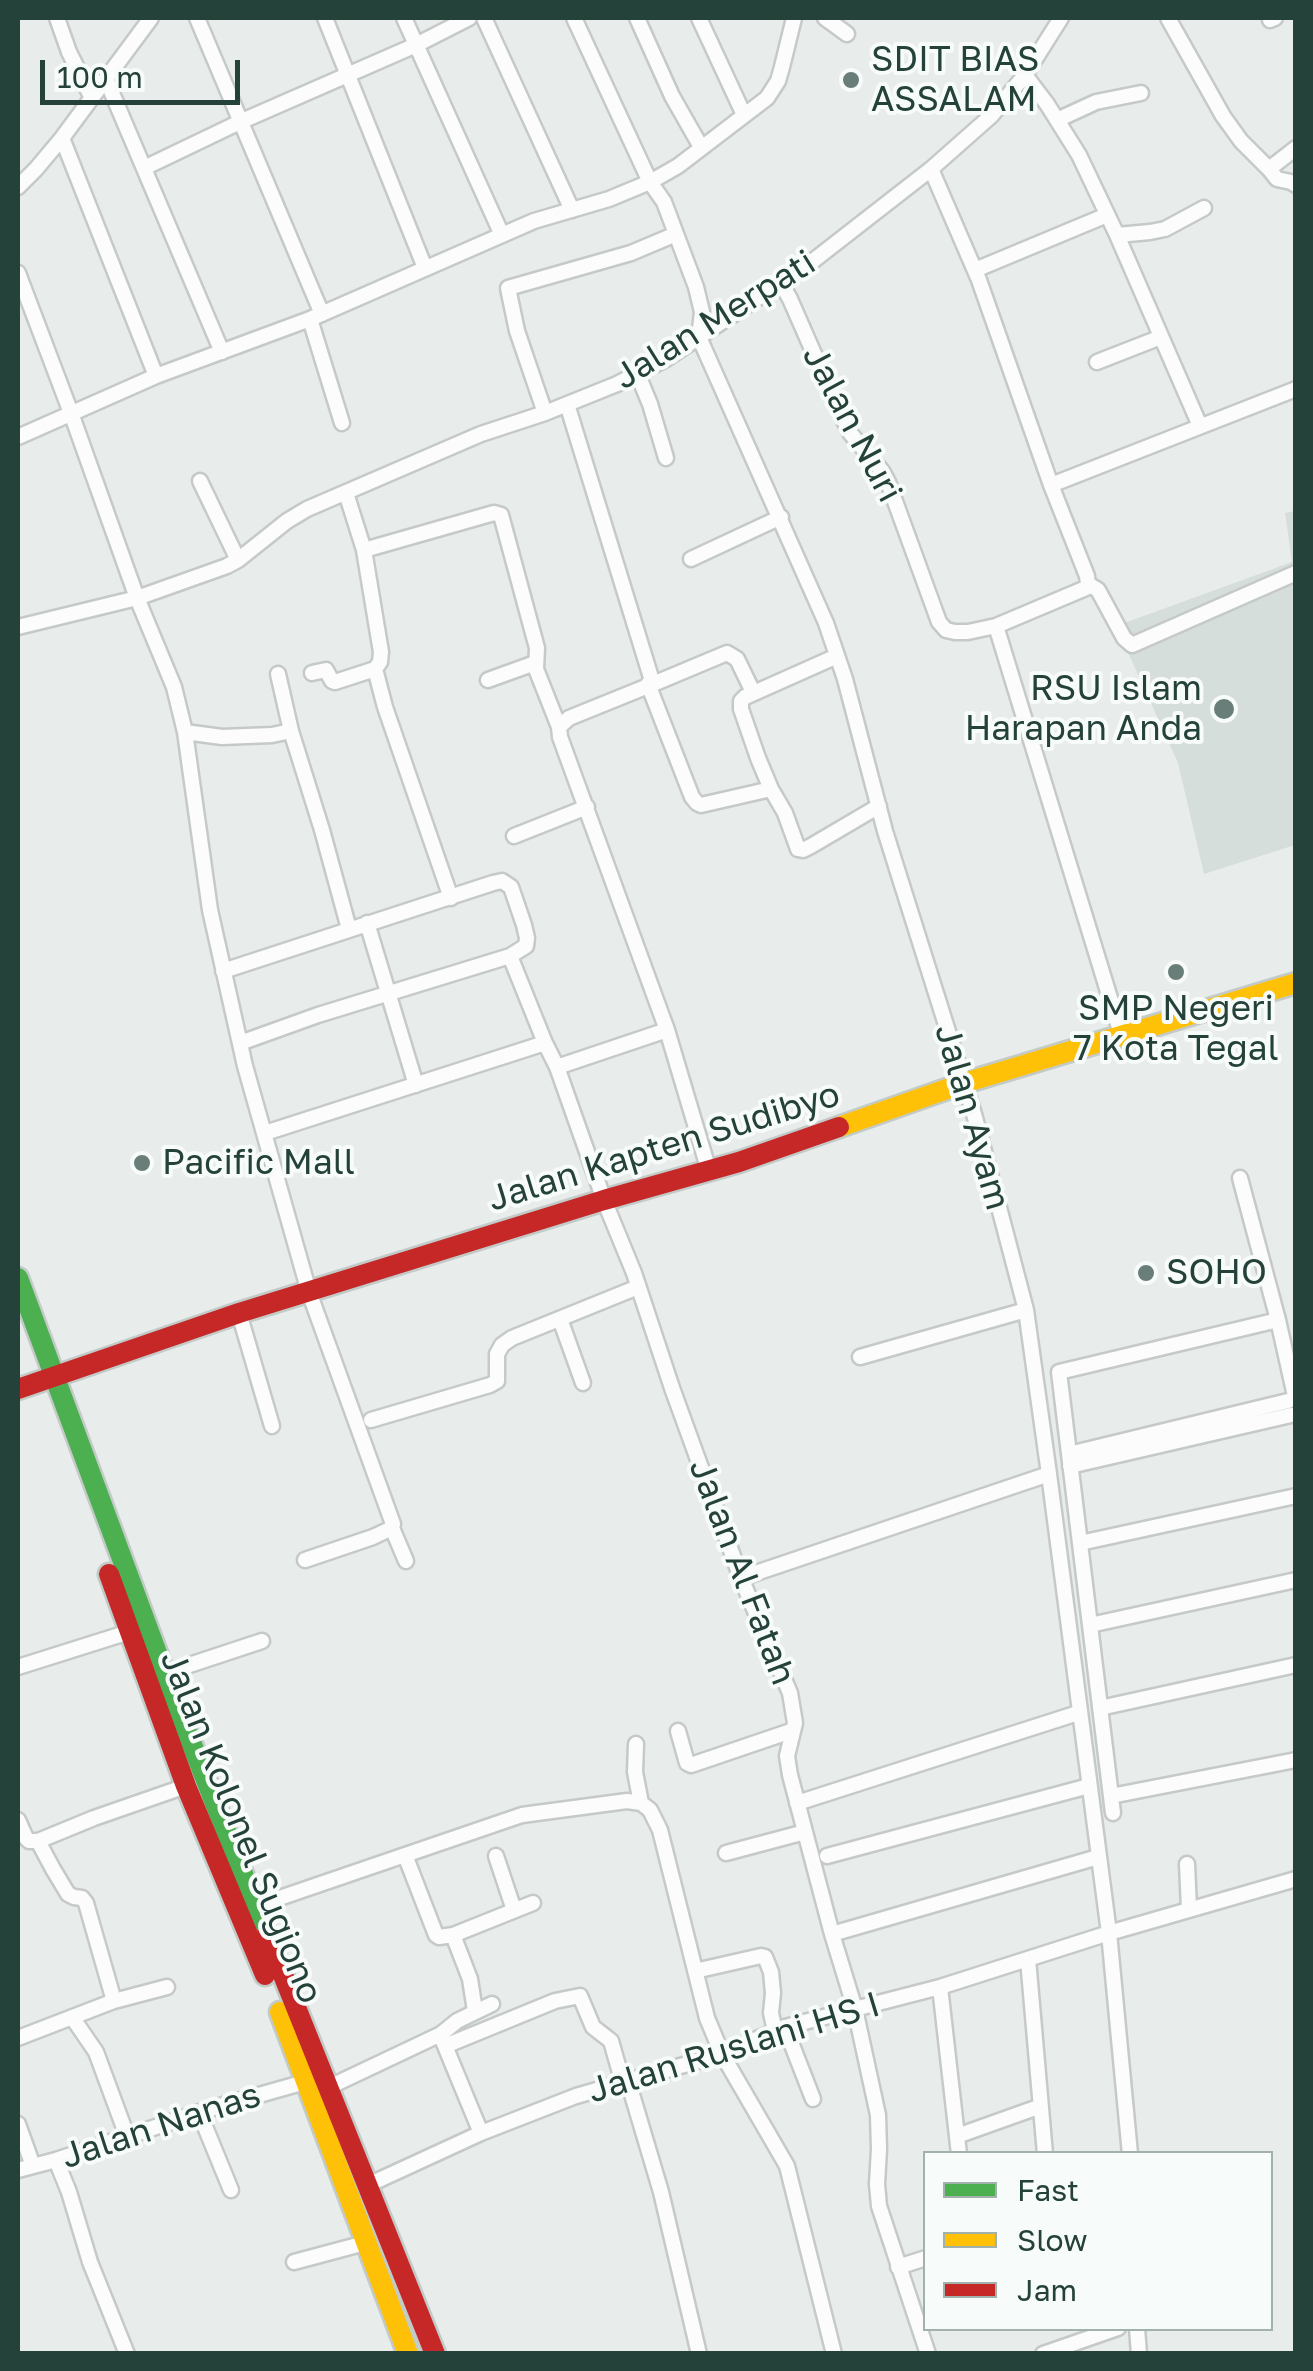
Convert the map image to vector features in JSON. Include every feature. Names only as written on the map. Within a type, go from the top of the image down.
[{"type":"main road","name":"Jalan Kapten Sudibyo","points":[[18,1389],[240,1313],[709,1171],[964,1083],[1121,1034],[1294,989]]},
{"type":"main road","points":[[18,1278],[46,1378]]},
{"type":"main road","name":"Jalan Kolonel Sugiono","points":[[18,1322],[46,1378],[435,2354]]},
{"type":"main road","name":"Jalan Kolonel Sugiono","points":[[46,1378],[186,1786],[273,1994],[408,2354]]},
{"type":"street","points":[[57,18],[92,98]]},
{"type":"street","points":[[18,187],[62,138],[151,18]]},
{"type":"street","points":[[197,18],[242,121],[316,317],[342,423]]},
{"type":"street","points":[[324,18],[426,268]]},
{"type":"street","points":[[404,18],[502,235]]},
{"type":"street","points":[[144,168],[416,46],[469,18]]},
{"type":"street","points":[[484,18],[572,210]]},
{"type":"street","points":[[574,18],[650,182],[664,202],[696,288],[702,312],[699,337]]},
{"type":"street","points":[[637,18],[672,96],[701,148]]},
{"type":"street","points":[[699,18],[744,115]]},
{"type":"street","points":[[18,438],[156,376],[316,317],[534,222],[650,182],[678,166],[767,98],[788,49],[794,18]]},
{"type":"street","points":[[825,18],[847,34]]},
{"type":"street","points":[[1168,18],[1241,141],[1277,179],[1296,185]]},
{"type":"street","name":"Jalan Merpati","points":[[18,626],[137,598],[238,560],[307,509],[481,434],[546,413],[638,375],[809,264],[931,169],[991,116],[1024,75],[1057,20]]},
{"type":"street","points":[[1024,75],[1079,155],[1200,426]]},
{"type":"street","points":[[106,79],[222,352]]},
{"type":"street","points":[[1057,120],[1096,102],[1140,92]]},
{"type":"street","points":[[62,138],[156,376]]},
{"type":"street","points":[[1268,169],[1296,148]]},
{"type":"street","points":[[931,169],[974,270],[1088,584],[1098,590],[1124,638],[1132,645],[1296,574]]},
{"type":"street","points":[[1117,235],[1165,228],[1204,208]]},
{"type":"street","points":[[974,270],[1106,214]]},
{"type":"street","points":[[546,413],[517,331],[508,288],[631,254],[676,234]]},
{"type":"street","points":[[18,273],[174,688],[185,732],[210,910],[240,1043],[309,1292],[406,1561]]},
{"type":"street","name":"Jalan Nuri","points":[[780,283],[845,424],[888,482],[939,622],[946,630],[977,631],[996,626],[1072,596],[1088,584]]},
{"type":"street","name":"Jalan Ayam","points":[[699,337],[826,623],[964,1083],[1026,1310],[1049,1474],[1073,1714],[1089,1786],[1109,1933],[1130,2151]]},
{"type":"street","points":[[1097,362],[1161,337]]},
{"type":"street","points":[[638,375],[666,458]]},
{"type":"street","points":[[1051,484],[1296,390]]},
{"type":"street","points":[[566,404],[650,684],[692,797],[701,805],[771,789]]},
{"type":"street","points":[[200,482],[238,560]]},
{"type":"street","points":[[312,673],[326,670],[335,682],[374,669],[382,652],[364,550],[346,493]]},
{"type":"street","points":[[364,550],[494,513],[502,518],[537,648],[535,663],[667,1030],[709,1171]]},
{"type":"street","points":[[691,560],[781,517]]},
{"type":"street","points":[[996,626],[1121,1034]]},
{"type":"street","points":[[560,727],[569,718],[726,653],[736,658],[753,692]]},
{"type":"street","points":[[837,656],[753,692],[741,701],[741,709],[798,849],[803,850],[879,806]]},
{"type":"street","points":[[488,680],[535,663]]},
{"type":"street","points":[[374,669],[451,898]]},
{"type":"street","points":[[278,674],[349,929]]},
{"type":"street","points":[[185,732],[222,737],[291,731]]},
{"type":"street","points":[[514,836],[587,807]]},
{"type":"street","points":[[224,971],[493,882],[508,883],[511,887],[527,938],[523,949],[510,956],[240,1043]]},
{"type":"street","points":[[366,923],[416,1085]]},
{"type":"street","name":"Jalan Al Fatah","points":[[510,956],[558,1067],[741,1578],[790,1693],[795,1722],[787,1756],[855,2009],[878,2115],[879,2206],[928,2354]]},
{"type":"street","points":[[558,1067],[667,1030]]},
{"type":"street","points":[[265,1133],[545,1043]]},
{"type":"street","points":[[1069,1460],[1293,1405],[1278,1320],[1240,1178]]},
{"type":"street","points":[[371,1420],[490,1385],[498,1381],[497,1354],[512,1338],[638,1287]]},
{"type":"street","points":[[860,1356],[1026,1310]]},
{"type":"street","points":[[240,1313],[272,1426]]},
{"type":"street","points":[[560,1319],[583,1383]]},
{"type":"street","points":[[1113,1813],[1058,1372],[1278,1320]]},
{"type":"street","points":[[741,1578],[1049,1474]]},
{"type":"street","points":[[1080,1543],[1296,1496]]},
{"type":"street","points":[[305,1560],[392,1528]]},
{"type":"street","points":[[1090,1626],[1296,1580]]},
{"type":"street","points":[[18,1668],[130,1632]]},
{"type":"street","points":[[165,1673],[262,1641]]},
{"type":"street","points":[[1100,1708],[1296,1665]]},
{"type":"street","points":[[802,1802],[1073,1714]]},
{"type":"street","points":[[678,1731],[691,1764],[791,1731]]},
{"type":"street","points":[[636,1744],[635,1772],[641,1802],[660,1830],[707,2018],[722,2054],[787,2166],[834,2354]]},
{"type":"street","points":[[1110,1796],[1296,1760]]},
{"type":"street","points":[[18,1820],[26,1838],[38,1841],[186,1786]]},
{"type":"street","points":[[827,1856],[1089,1786]]},
{"type":"street","points":[[256,1906],[522,1815],[641,1802]]},
{"type":"street","points":[[726,1853],[805,1832]]},
{"type":"street","points":[[38,1841],[68,1894],[86,1902],[114,2001]]},
{"type":"street","points":[[405,1855],[439,1938],[533,1903]]},
{"type":"street","points":[[496,1856],[514,1910]]},
{"type":"street","points":[[832,1934],[1098,1857]]},
{"type":"street","points":[[1187,1864],[1189,1909]]},
{"type":"street","name":"Jalan Ruslani HS I","points":[[368,2185],[481,2133],[576,2096],[722,2054],[780,2029],[940,1987],[1296,1879]]},
{"type":"street","points":[[453,1935],[470,1979],[475,2012]]},
{"type":"street","points":[[694,1971],[765,1957],[771,1972],[771,2013],[813,2099]]},
{"type":"street","points":[[1028,1959],[1045,2151]]},
{"type":"street","points":[[18,2038],[114,2001],[167,1986]]},
{"type":"street","points":[[940,1987],[959,2151]]},
{"type":"street","points":[[328,2088],[443,2040],[580,1996],[593,2027],[611,2041],[626,2082],[666,2209],[699,2354]]},
{"type":"street","points":[[481,2133],[443,2040],[449,2026],[492,2004]]},
{"type":"street","points":[[72,2017],[96,2052],[127,2136]]},
{"type":"street","name":"Jalan Nanas","points":[[25,2168],[305,2082]]},
{"type":"street","points":[[957,2136],[1041,2106]]},
{"type":"street","points":[[200,2112],[231,2190]]},
{"type":"street","points":[[18,2124],[25,2168]]},
{"type":"street","points":[[56,2160],[90,2262],[127,2354]]},
{"type":"street","points":[[294,2262],[365,2243]]},
{"type":"street","points":[[898,2267],[923,2259]]},
{"type":"street","points":[[1043,2354],[1109,2331]]},
{"type":"shaded area","name":"RSU Islam Harapan Anda","points":[[1295,511],[1295,845],[1204,874],[1178,763],[1116,626],[1292,562],[1285,513]]},
{"type":"traffic: fast","points":[[18,1278],[174,1699],[267,1935]]},
{"type":"traffic: slow","points":[[839,1127],[964,1083],[1296,983]]},
{"type":"traffic: slow","points":[[280,2012],[408,2354]]},
{"type":"traffic: jam","points":[[18,1389],[239,1313],[739,1162],[839,1127]]},
{"type":"traffic: jam","points":[[109,1574],[186,1786],[265,1975]]},
{"type":"traffic: jam","points":[[267,1935],[435,2354]]},
{"type":"place","name":"SDIT BIAS ASSALAM","points":[[851,80]]},
{"type":"place","name":"RSU Islam Harapan Anda","points":[[1224,709]]},
{"type":"place","name":"SMP Negeri 7 Kota Tegal","points":[[1176,972]]},
{"type":"place","name":"Pacific Mall","points":[[142,1163]]},
{"type":"place","name":"SOHO","points":[[1146,1273]]}]
